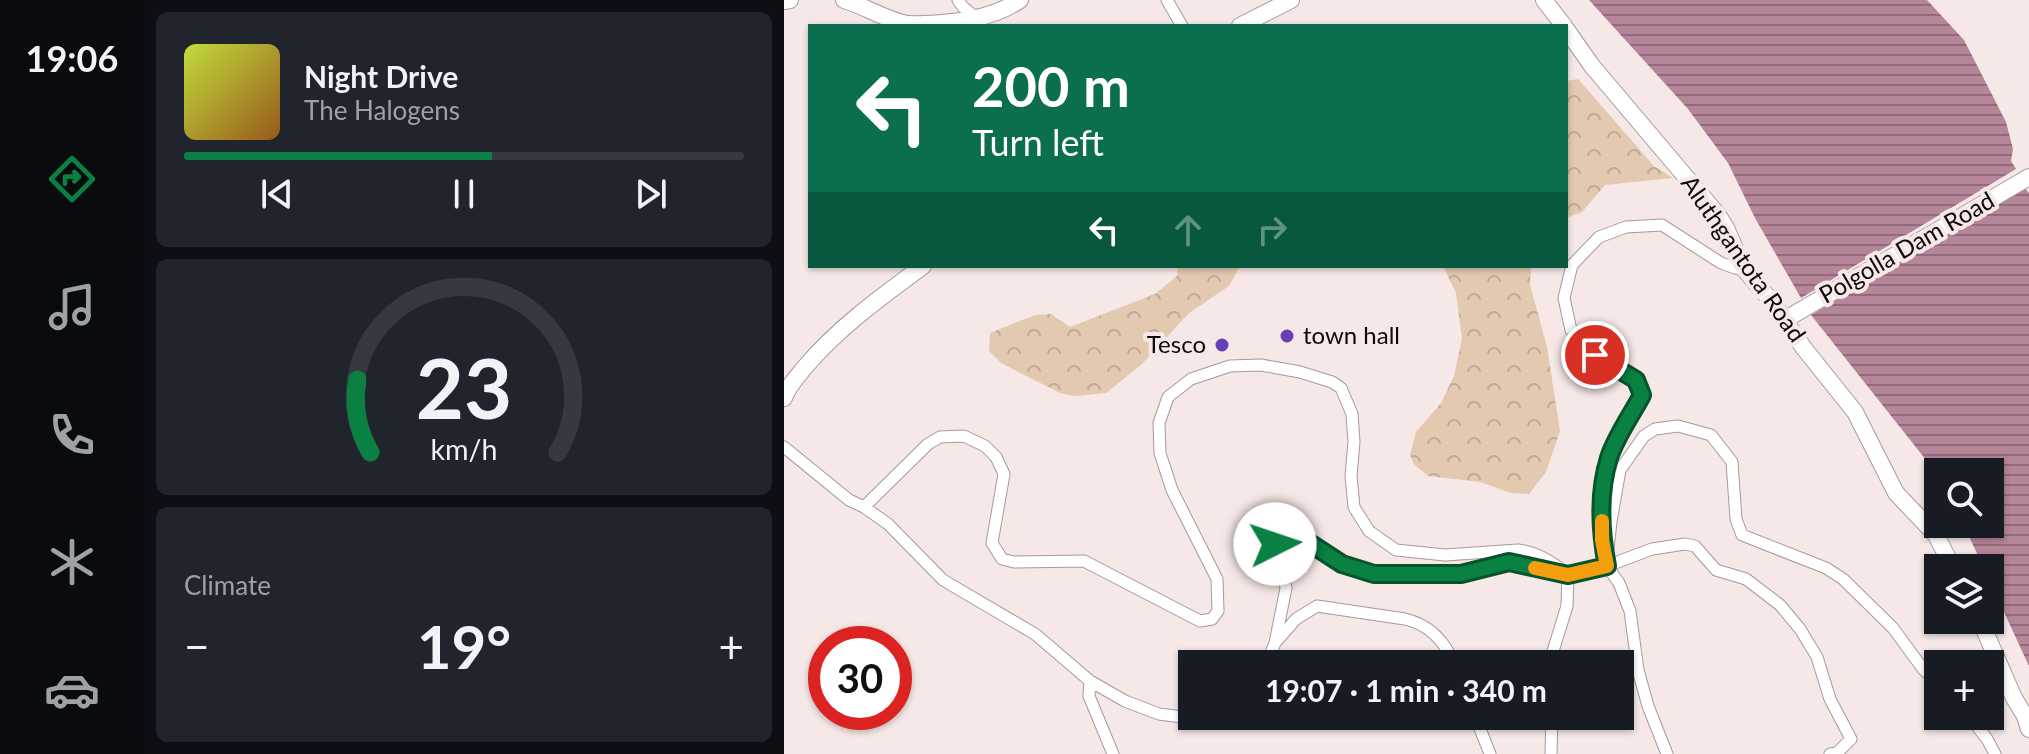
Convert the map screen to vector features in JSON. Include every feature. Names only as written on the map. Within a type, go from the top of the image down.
[{"type":"street","points":[[784,1],[790,0]]},
{"type":"street","points":[[844,0],[904,24],[976,18],[1020,0]]},
{"type":"street","points":[[958,0],[976,18]]},
{"type":"street","points":[[1167,0],[1181,24]]},
{"type":"street","points":[[1244,24],[1291,0]]},
{"type":"street","name":"Aluthgantota Road","points":[[1544,0],[1562,24]]},
{"type":"street","name":"Aluthgantota Road","points":[[1568,32],[1592,66],[1718,215],[1744,269],[1786,319],[1803,347],[1855,412],[1896,493],[1936,535],[1946,554]]},
{"type":"street","name":"Polgolla Dam Road","points":[[1786,319],[2029,177]]},
{"type":"street","points":[[1667,754],[1638,670],[1630,611],[1619,583],[1607,566],[1602,540],[1601,495],[1609,456],[1642,395],[1636,380],[1595,355],[1571,330],[1564,298],[1572,265],[1599,237],[1626,227],[1662,225],[1721,263],[1744,269]]},
{"type":"street","points":[[784,398],[788,388],[826,342],[920,268]]},
{"type":"street","points":[[864,507],[928,444],[940,437],[964,436],[985,446],[996,457],[1004,474],[992,543],[1002,559],[1014,562],[1084,561],[1200,621],[1212,619],[1218,611],[1217,579],[1172,490],[1160,453],[1159,423],[1168,397],[1191,379],[1230,366],[1261,365],[1300,372],[1341,388],[1352,414],[1354,507],[1369,531],[1396,550],[1445,555],[1529,551],[1568,575]]},
{"type":"street","points":[[1607,566],[1620,470],[1644,436],[1655,429],[1678,426],[1711,435],[1732,462],[1736,519],[1742,535],[1826,568],[1843,579],[1893,628],[1924,670]]},
{"type":"street","points":[[784,447],[849,500],[888,524],[943,580],[1035,634],[1090,681],[1125,701],[1159,714],[1178,716]]},
{"type":"street","points":[[1272,650],[1286,588],[1275,544],[1276,538],[1283,534],[1302,538],[1342,564],[1374,574],[1461,574],[1509,562],[1568,575],[1607,566],[1652,549],[1685,544],[1695,546],[1716,570],[1746,579],[1780,605],[1800,629],[1817,657],[1830,699],[1851,739],[1838,752],[1830,754]]},
{"type":"street","points":[[1553,650],[1567,606],[1568,575]]},
{"type":"street","points":[[1275,643],[1296,619],[1317,606],[1419,622],[1440,638],[1448,650]]},
{"type":"street","points":[[1986,634],[2029,729]]},
{"type":"street","points":[[1090,681],[1089,696],[1113,754]]},
{"type":"street","points":[[1481,730],[1490,754]]},
{"type":"street","points":[[1551,754],[1552,730]]},
{"type":"street","points":[[1980,730],[1995,754]]},
{"type":"green space","points":[[1578,79],[1654,166],[1673,178],[1605,185],[1582,212],[1568,217],[1568,81]]},
{"type":"green space","points":[[1178,268],[1239,268],[1229,286],[1189,313],[1141,365],[1106,393],[1075,396],[1060,393],[1001,363],[989,351],[990,333],[1035,315],[1051,314],[1070,327],[1155,294],[1177,276]]},
{"type":"green space","points":[[1444,268],[1531,268],[1530,285],[1547,347],[1560,431],[1546,472],[1529,494],[1511,493],[1480,482],[1428,476],[1414,464],[1410,455],[1416,432],[1441,403],[1454,376],[1462,339],[1456,293]]},
{"type":"shaded area","points":[[1589,0],[1927,0],[1964,40],[2006,122],[2013,149],[2011,161],[2016,169],[1801,298],[1755,218],[1728,163],[1688,109]]},
{"type":"shaded area","points":[[2025,188],[2029,193],[2029,666],[2004,612],[2004,554],[1977,554],[1970,538],[2004,538],[2004,458],[1925,458],[1811,315]]},
{"type":"slow traffic","points":[[1535,568],[1568,575],[1607,566],[1602,521]]},
{"type":"place","name":"town hall","points":[[1287,336]]},
{"type":"place","name":"Tesco","points":[[1222,345]]},
{"type":"route","points":[[1275,544],[1276,538],[1283,534],[1302,538],[1342,564],[1374,574],[1461,574],[1509,562],[1568,575],[1607,566],[1602,540],[1601,495],[1609,456],[1642,395],[1636,380],[1595,355]]}]
